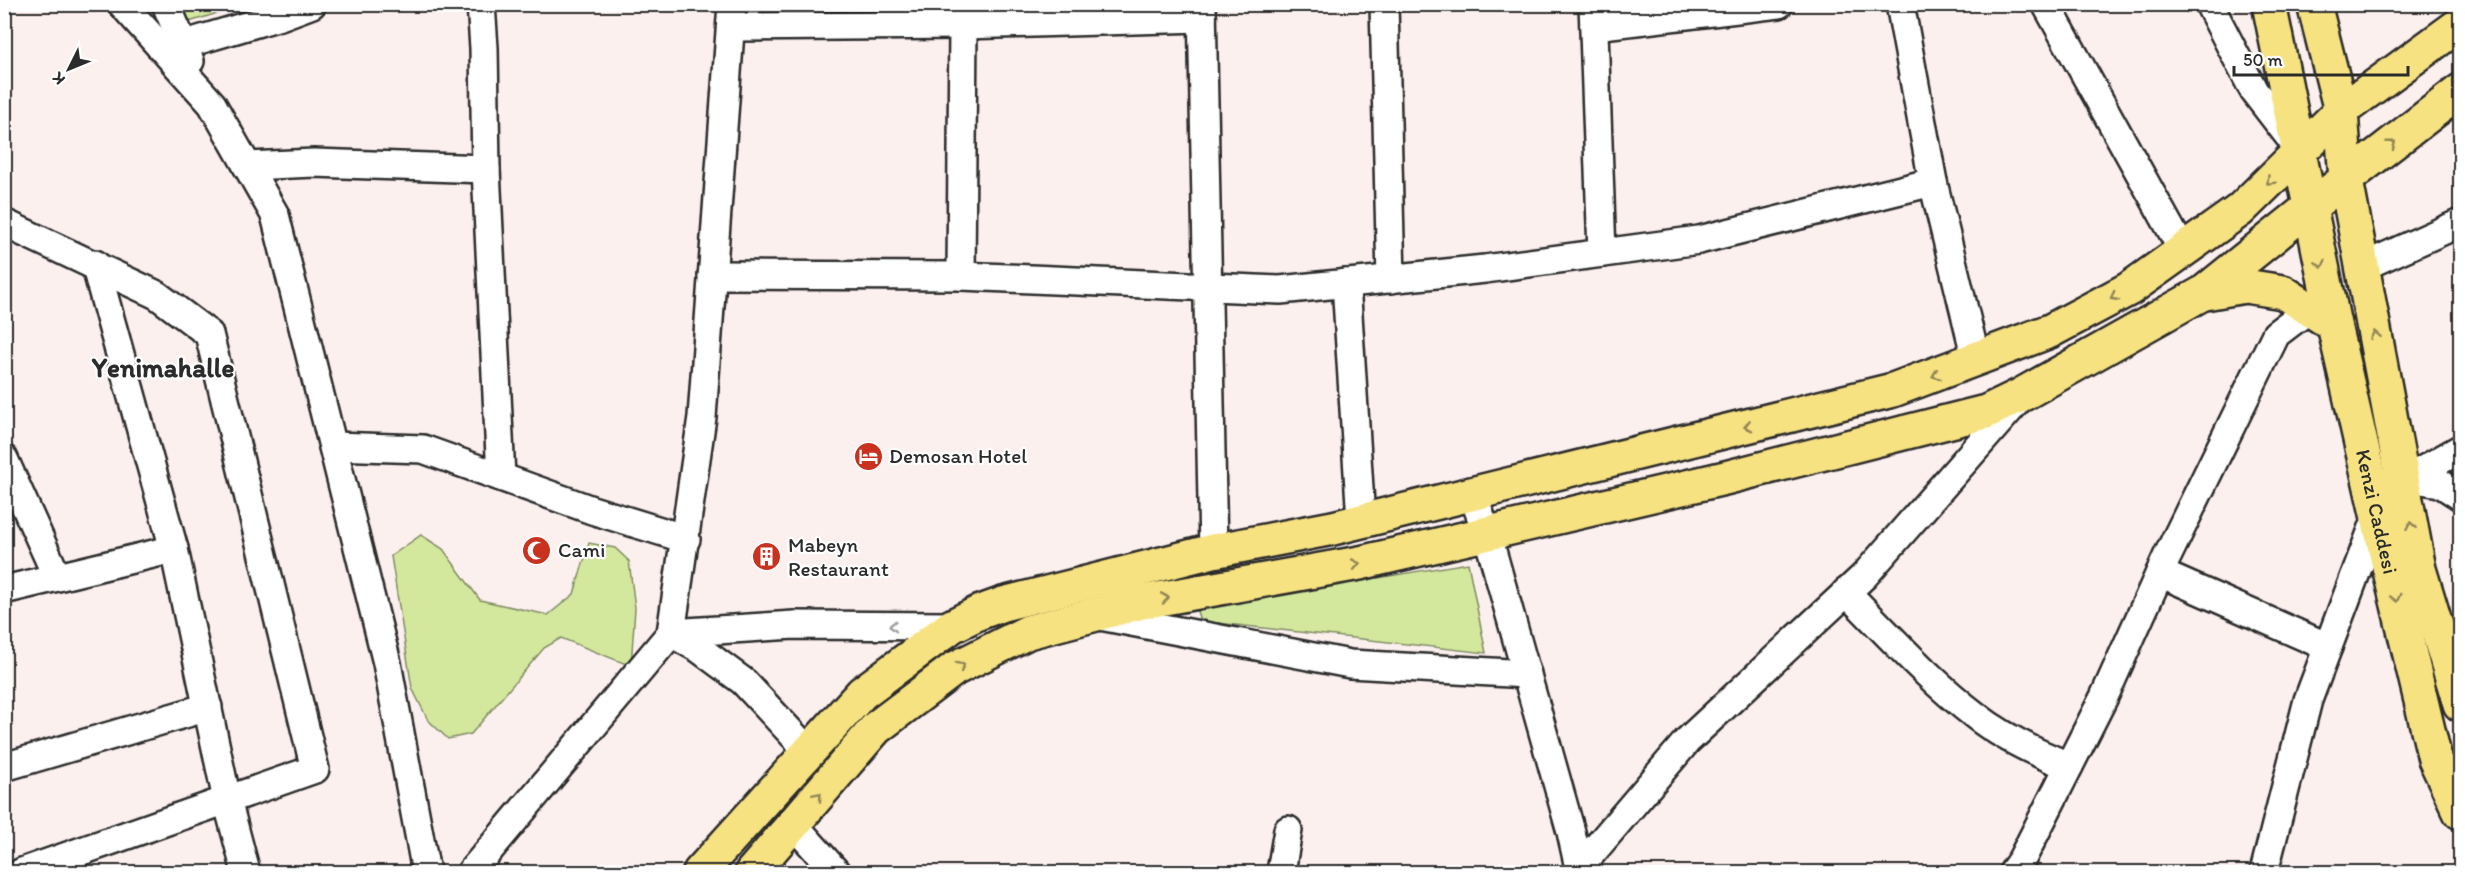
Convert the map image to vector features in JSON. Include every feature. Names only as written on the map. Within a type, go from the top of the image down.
[{"type":"main road","name":"Kenzi Caddesi","points":[[2269,4],[2310,207],[2322,317],[2378,518],[2435,759],[2460,812]]},
{"type":"main road","name":"Kenzi Caddesi","points":[[2314,4],[2341,111],[2346,180],[2419,569],[2460,704]]},
{"type":"main road","points":[[700,873],[862,693],[952,626],[978,613],[1003,604],[1213,551],[1361,520],[1893,390],[2050,331],[2129,289],[2240,210],[2341,111],[2460,24]]},
{"type":"main road","points":[[752,873],[876,728],[954,669],[1028,632],[1142,602],[1360,564],[1725,478],[1975,415],[2024,394],[2203,293],[2460,91]]},
{"type":"main road","points":[[2203,293],[2245,286],[2283,292],[2322,317]]},
{"type":"street","points":[[122,4],[212,104]]},
{"type":"street","points":[[166,4],[182,45],[212,104],[275,215],[387,663],[426,873]]},
{"type":"street","points":[[182,45],[280,16],[312,4]]},
{"type":"street","points":[[481,4],[486,169],[501,477]]},
{"type":"street","points":[[1384,4],[1391,279]]},
{"type":"street","points":[[1602,253],[1594,15],[1779,4]]},
{"type":"street","points":[[1900,4],[1933,182],[1976,359]]},
{"type":"street","points":[[2046,4],[2182,251]]},
{"type":"street","points":[[2209,4],[2254,91],[2300,151]]},
{"type":"street","points":[[471,873],[671,633],[702,417],[731,16],[963,25],[1202,11],[1213,551]]},
{"type":"street","points":[[961,276],[963,25]]},
{"type":"street","points":[[247,166],[314,163],[486,169]]},
{"type":"street","points":[[712,275],[961,276],[1280,290],[1485,269],[1700,240],[1933,182]]},
{"type":"street","points":[[4,223],[157,295],[209,334],[315,769],[22,873]]},
{"type":"street","points":[[2362,267],[2460,223]]},
{"type":"street","points":[[95,264],[174,549],[227,800],[246,873]]},
{"type":"street","points":[[1346,283],[1361,520]]},
{"type":"street","points":[[2013,873],[2104,697],[2160,573],[2276,334],[2271,290]]},
{"type":"street","points":[[2276,334],[2322,317]]},
{"type":"street","points":[[1580,870],[1687,741],[1864,576],[2024,394]]},
{"type":"street","points":[[333,446],[423,449],[592,510],[686,539]]},
{"type":"street","points":[[2460,449],[2409,478],[2440,483],[2460,496]]},
{"type":"street","points":[[7,471],[57,577]]},
{"type":"street","points":[[1472,493],[1487,533],[1580,870]]},
{"type":"street","points":[[2264,873],[2308,700],[2378,518]]},
{"type":"street","points":[[4,590],[174,549]]},
{"type":"street","points":[[2160,573],[2328,646]]},
{"type":"street","points":[[1846,592],[1976,717],[2024,747],[2069,766]]},
{"type":"street","points":[[1095,615],[1350,664],[1527,674]]},
{"type":"street","points":[[671,633],[794,625],[952,626]]},
{"type":"street","points":[[671,633],[698,648],[744,682],[809,752]]},
{"type":"street","points":[[4,767],[207,707]]},
{"type":"street","points":[[793,824],[836,873]]},
{"type":"street","points":[[1281,873],[1288,830]]},
{"type":"green space","points":[[181,4],[243,5],[186,23]]},
{"type":"green space","points":[[421,535],[443,549],[480,600],[548,615],[574,594],[589,543],[615,548],[629,561],[635,608],[631,666],[561,638],[544,648],[471,734],[448,739],[428,720],[412,688],[391,556]]},
{"type":"green space","points":[[1468,563],[1486,653],[1200,621],[1196,608]]},
{"type":"place","name":"Demosan Hotel","points":[[868,456]]},
{"type":"place","name":"Cami","points":[[537,550]]},
{"type":"place","name":"Mabeyn Restaurant","points":[[767,557]]},
{"type":"district","name":"Yenimahalle","points":[[163,368]]}]
